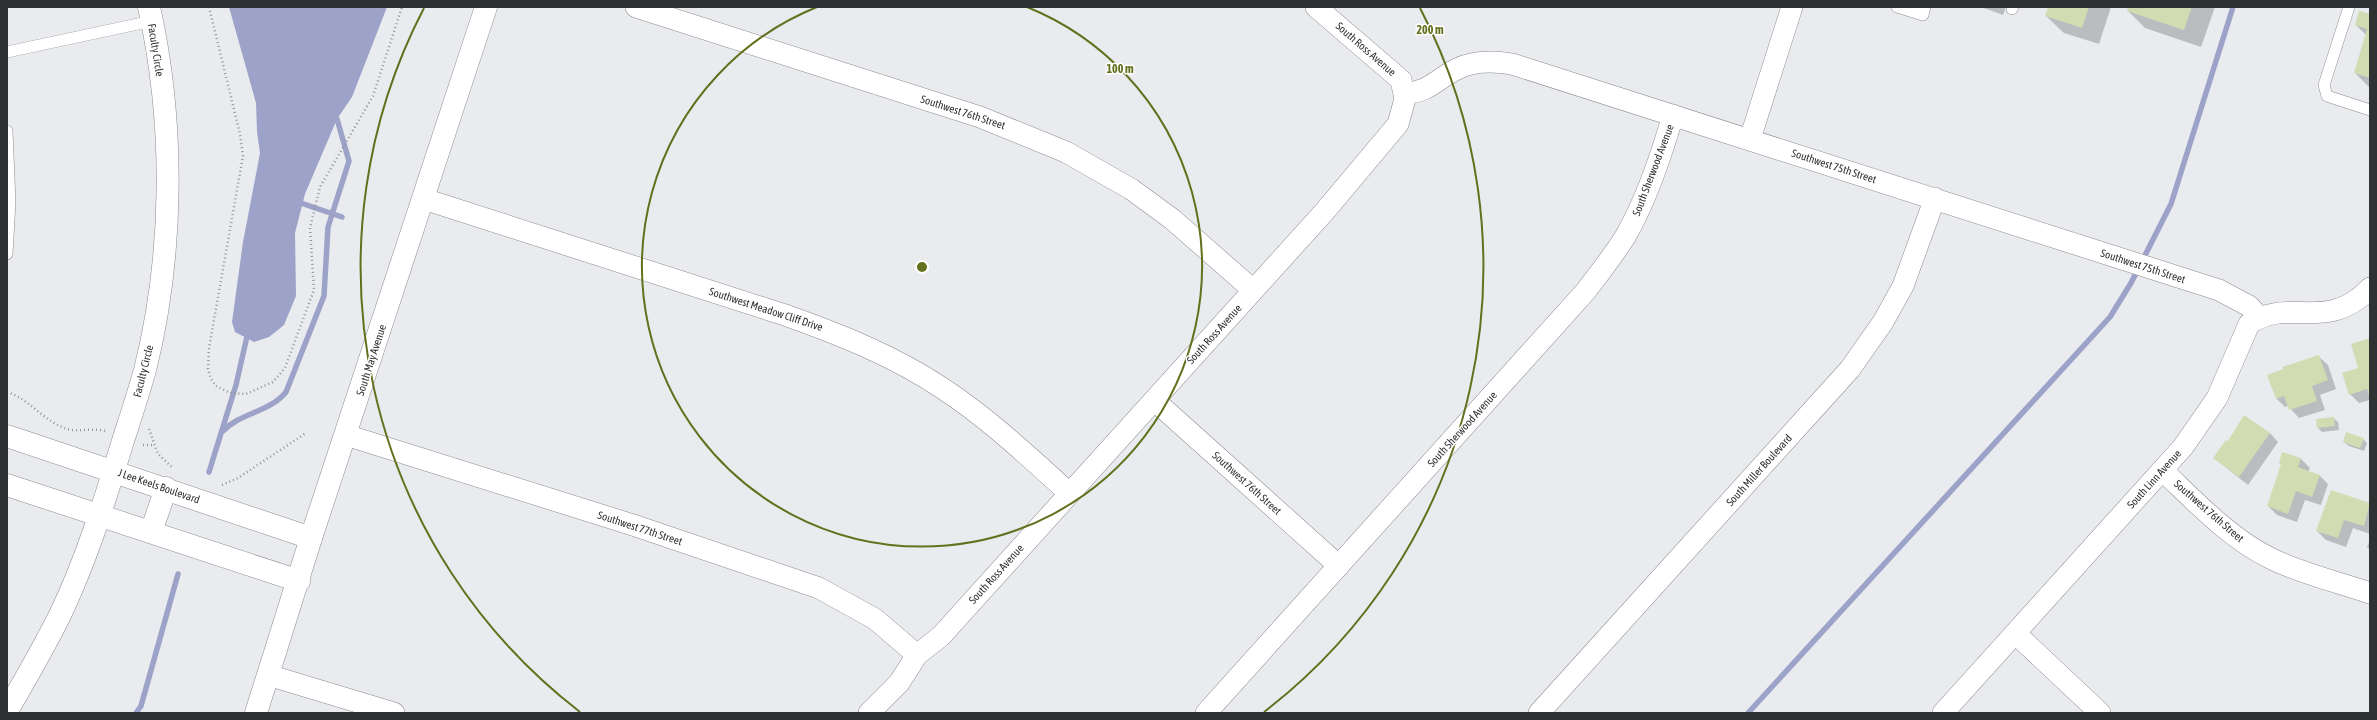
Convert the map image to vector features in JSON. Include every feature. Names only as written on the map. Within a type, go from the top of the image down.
[{"type":"street","name":"South May Avenue","points":[[256,713],[299,581],[311,538],[424,199],[486,7]]},
{"type":"street","name":"Southwest 76th Street","points":[[636,7],[980,117],[1066,152],[1131,189],[1172,219],[1253,290]]},
{"type":"street","name":"South Ross Avenue","points":[[869,713],[899,683],[917,655],[941,636],[1325,211],[1398,124],[1404,107],[1405,93],[1402,80],[1316,7]]},
{"type":"street","points":[[1750,139],[1792,7]]},
{"type":"street","name":"Faculty Circle","points":[[7,711],[59,616],[100,516],[145,370],[157,310],[164,247],[166,186],[165,125],[150,14]]},
{"type":"street","name":"Southwest 75th Street","points":[[1405,93],[1426,90],[1458,69],[1471,64],[1498,62],[1534,70],[1935,198],[2230,295],[2249,306],[2259,317]]},
{"type":"street","name":"South Sherwood Avenue","points":[[1206,713],[1585,292],[1620,244],[1634,219],[1664,147],[1673,115]]},
{"type":"street","name":"South Miller Boulevard","points":[[1539,713],[1850,368],[1883,322],[1903,286],[1935,198]]},
{"type":"street","name":"Southwest Meadow Cliff Drive","points":[[424,199],[785,314],[824,328],[870,348],[924,377],[964,403],[1069,493]]},
{"type":"street","points":[[2259,317],[2289,312],[2329,312],[2355,302],[2370,288]]},
{"type":"street","name":"South Linn Avenue","points":[[1943,713],[2183,447],[2208,415],[2222,389],[2246,329],[2249,324],[2259,317]]},
{"type":"street","name":"Southwest 76th Street","points":[[1154,400],[1339,566]]},
{"type":"street","name":"Southwest 77th Street","points":[[346,435],[633,525],[819,588],[875,619],[917,655]]},
{"type":"street","name":"J Lee Keels Boulevard","points":[[7,436],[114,471],[172,480],[311,538]]},
{"type":"street","name":"Southwest 76th Street","points":[[2162,470],[2227,530],[2255,550],[2290,566],[2370,593]]},
{"type":"street","points":[[152,532],[172,480]]},
{"type":"street","points":[[7,485],[299,581]]},
{"type":"street","points":[[2015,633],[2100,713]]},
{"type":"street","points":[[268,675],[394,713]]},
{"type":"lane","points":[[1898,7],[1922,14],[1925,7]]},
{"type":"lane","points":[[2349,7],[2324,85],[2327,96],[2370,110]]},
{"type":"lane","points":[[7,52],[150,14]]},
{"type":"lane","points":[[7,131],[10,202],[7,254]]},
{"type":"path","points":[[209,7],[240,134],[243,156],[207,360],[208,369],[216,386],[230,393],[246,394],[280,377],[288,362],[314,290],[310,239],[314,211],[320,187],[373,96],[402,7]]},
{"type":"path","points":[[7,392],[21,397],[63,428],[78,431],[93,429],[112,434]]},
{"type":"path","points":[[149,421],[149,428],[158,454],[172,480]]},
{"type":"path","points":[[219,486],[238,478],[306,433]]},
{"type":"water","points":[[229,7],[387,7],[352,97],[337,119],[305,194],[295,233],[296,296],[284,325],[269,337],[254,342],[235,332],[232,322],[243,242],[260,153],[257,132],[256,103]]},
{"type":"building","points":[[2048,7],[2089,7],[2082,28],[2045,16]]},
{"type":"building","points":[[2128,7],[2192,7],[2184,30],[2127,11]]},
{"type":"building","points":[[2359,11],[2370,14],[2370,78],[2354,73],[2367,29],[2355,25]]},
{"type":"building","points":[[2370,338],[2370,399],[2367,389],[2349,395],[2342,373],[2358,368],[2351,344]]},
{"type":"building","points":[[2319,355],[2328,380],[2312,386],[2317,401],[2289,410],[2284,396],[2276,399],[2267,375],[2283,369],[2282,367]]},
{"type":"building","points":[[2244,415],[2270,433],[2239,477],[2213,458],[2226,440],[2228,441]]},
{"type":"building","points":[[2334,417],[2335,426],[2317,428],[2316,419]]},
{"type":"building","points":[[2346,432],[2364,438],[2360,448],[2343,442]]},
{"type":"building","points":[[2282,452],[2301,458],[2298,467],[2320,475],[2312,497],[2296,491],[2288,514],[2267,506],[2281,464],[2279,463]]},
{"type":"building","points":[[2331,490],[2370,503],[2364,526],[2344,520],[2338,538],[2316,531]]},
{"type":"waterway","points":[[1748,713],[2110,317],[2131,283],[2171,204],[2233,7]]},
{"type":"waterway","points":[[223,431],[238,420],[272,404],[286,392],[324,296],[328,227],[349,161],[337,119]]},
{"type":"waterway","points":[[298,202],[342,217]]},
{"type":"waterway","points":[[209,472],[236,385],[248,332]]},
{"type":"waterway","points":[[136,713],[141,706],[178,574]]}]
